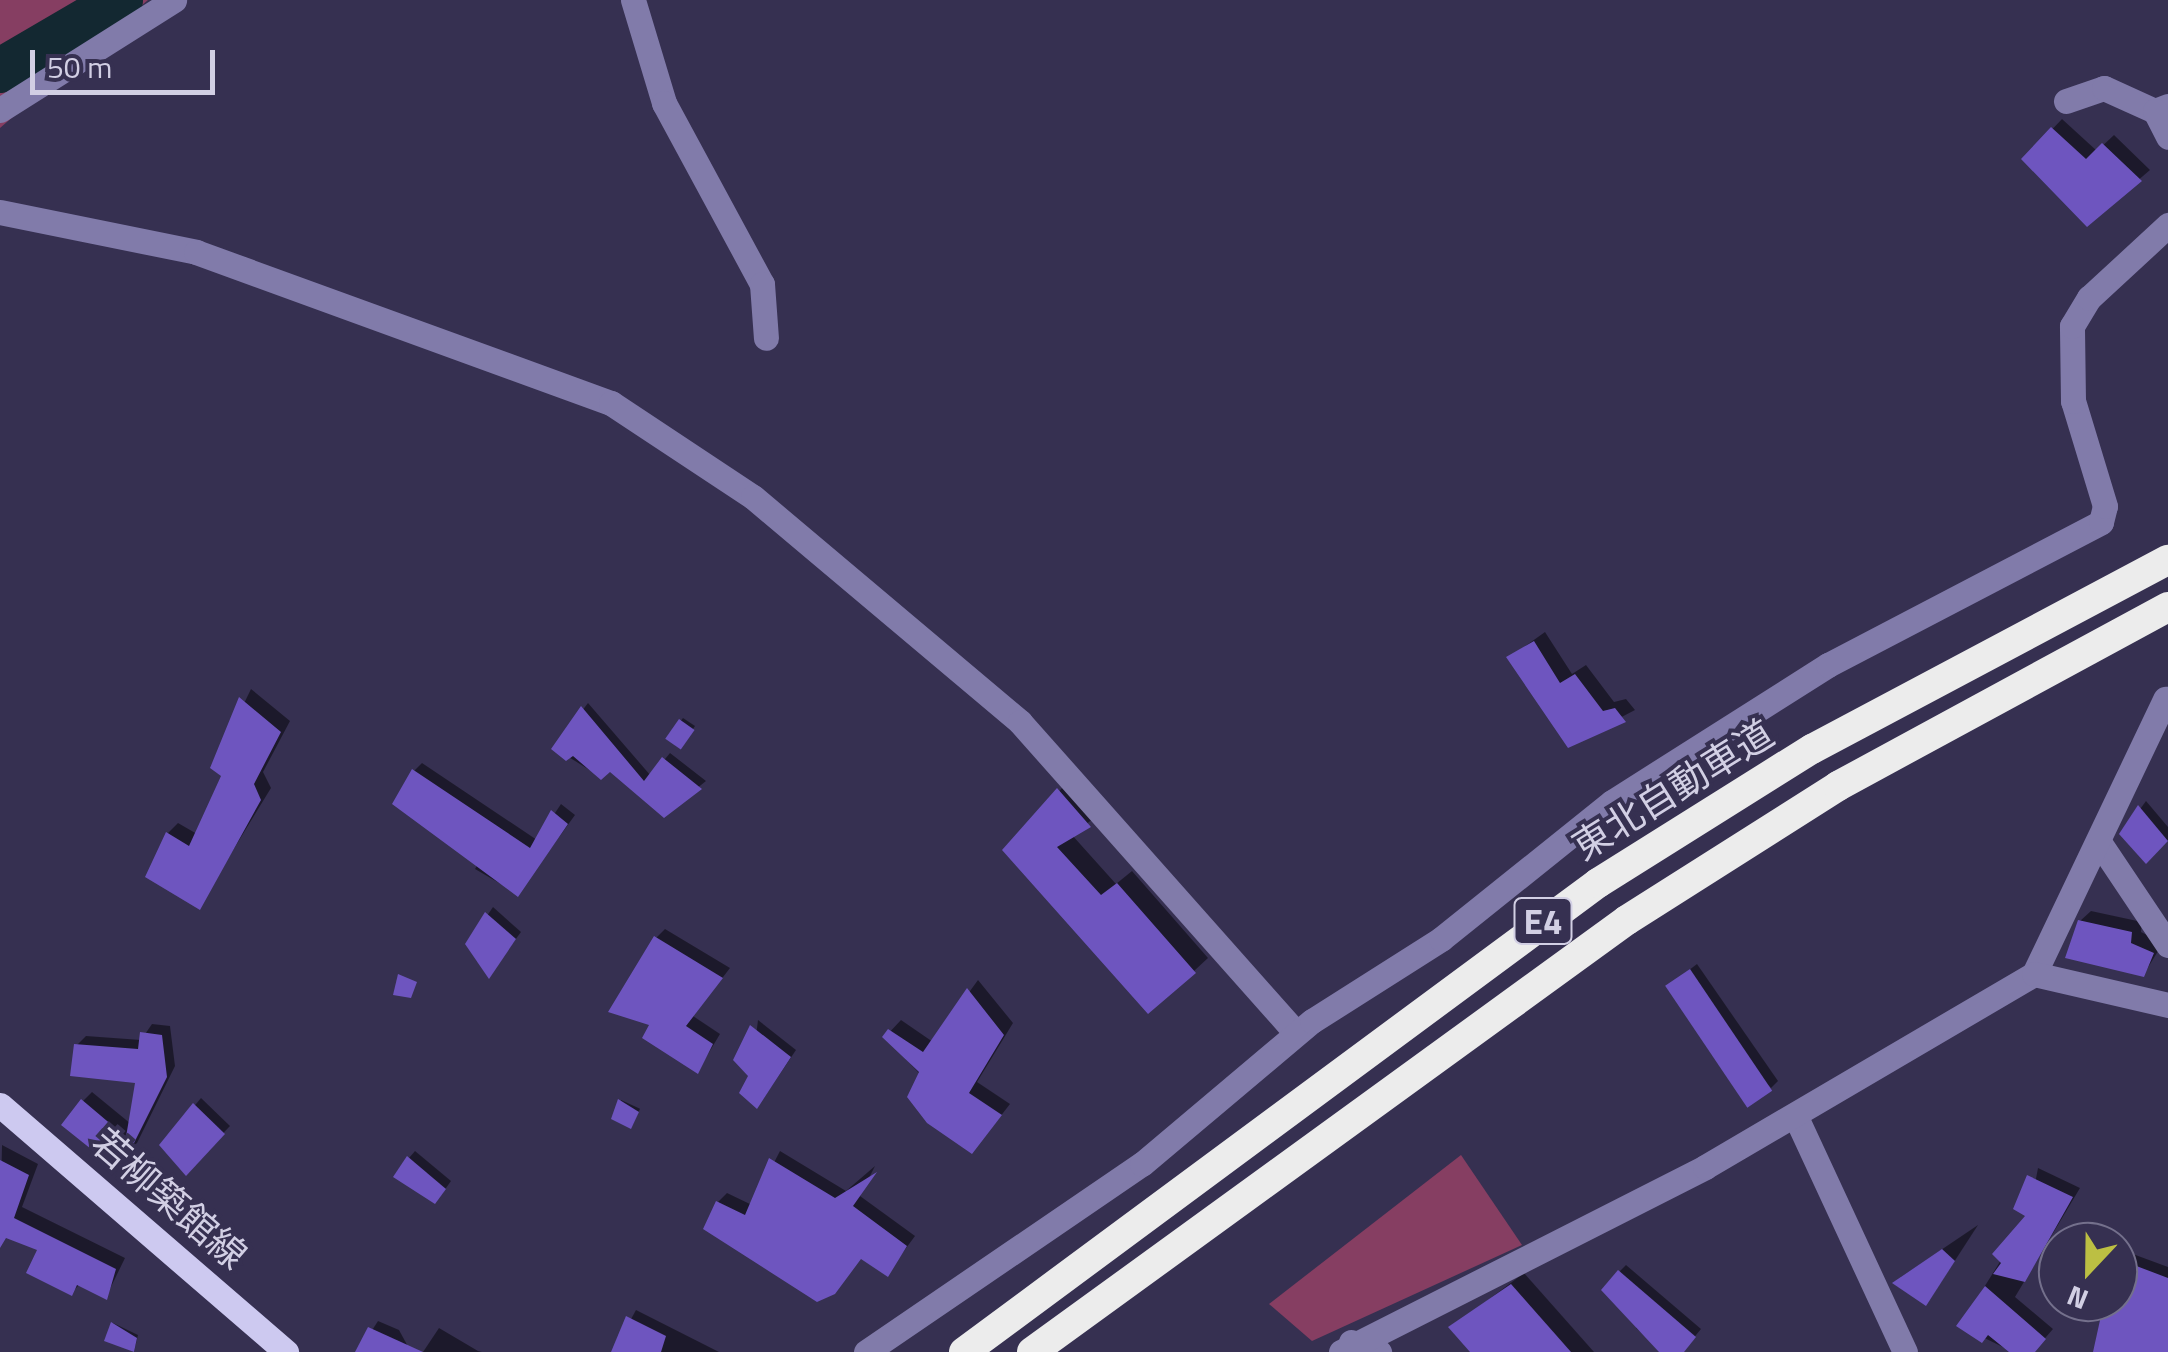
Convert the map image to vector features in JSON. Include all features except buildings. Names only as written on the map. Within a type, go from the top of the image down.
[{"type":"highway","name":"東北自動車道","points":[[964,1352],[1598,884],[1812,748],[2168,560]]},
{"type":"highway","name":"E4","points":[[1032,1352],[1626,920],[1838,786],[2168,607]]},
{"type":"main road","name":"若柳築館線","points":[[0,1105],[286,1352]]},
{"type":"street","points":[[0,110],[174,0]]},
{"type":"street","points":[[633,0],[657,88],[762,284],[766,338]]},
{"type":"street","points":[[2066,101],[2104,88],[2162,108],[2168,138]]},
{"type":"street","points":[[0,212],[196,252],[611,403],[753,497],[1020,722],[1296,1033]]},
{"type":"street","points":[[866,1352],[1142,1164],[1296,1033],[1441,939],[1612,802],[1738,720],[2100,522],[2105,506],[2073,401],[2072,326],[2088,298],[2168,225]]},
{"type":"street","points":[[1346,1347],[1795,1115],[2034,974],[2099,842],[2130,758],[2165,699]]},
{"type":"street","points":[[2099,842],[2168,944]]},
{"type":"street","points":[[2034,974],[2168,1005]]},
{"type":"street","points":[[1795,1115],[1905,1352]]},
{"type":"street","points":[[1346,1347],[1379,1352]]},
{"type":"shaded area","points":[[0,0],[148,0],[0,128]]},
{"type":"shaded area","points":[[1461,1155],[1522,1245],[1312,1341],[1269,1304]]},
{"type":"waterway","points":[[0,70],[120,0]]}]
